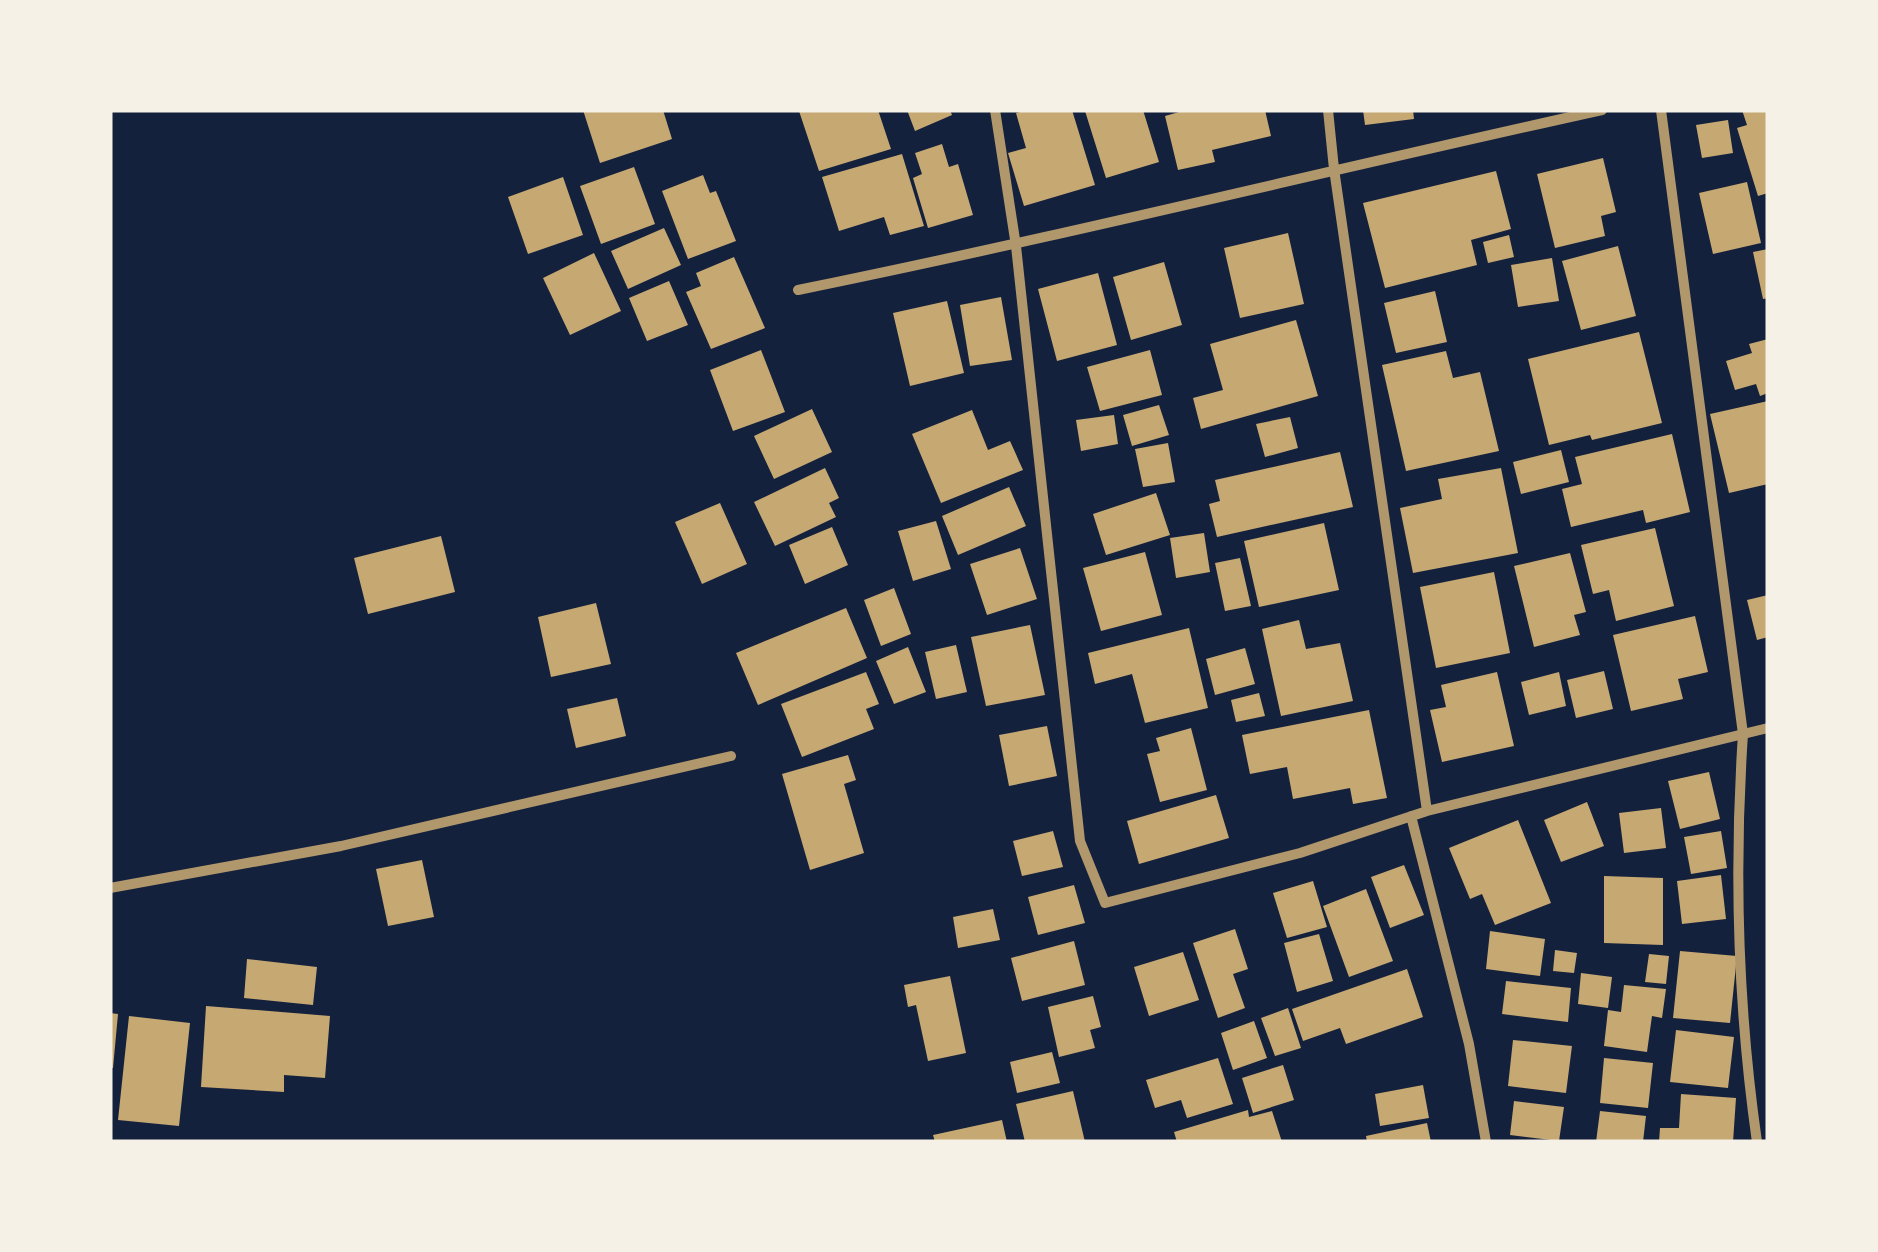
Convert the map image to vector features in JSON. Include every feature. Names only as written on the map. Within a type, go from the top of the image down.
[{"type":"street","points":[[995,110],[1016,246],[1080,841],[1104,903],[1300,852],[1427,811],[1768,728]]},
{"type":"street","points":[[1328,110],[1427,811]]},
{"type":"street","points":[[798,290],[1016,246],[1334,169],[1602,110]]},
{"type":"street","points":[[1661,110],[1742,734],[1739,787],[1746,1061],[1758,1142]]},
{"type":"street","points":[[110,888],[341,846],[731,756]]},
{"type":"street","points":[[1411,816],[1469,1044],[1486,1142]]},
{"type":"building","points":[[583,110],[663,110],[672,139],[600,163]]},
{"type":"building","points":[[878,110],[891,149],[819,171],[799,111]]},
{"type":"building","points":[[907,110],[950,110],[952,115],[915,131]]},
{"type":"building","points":[[1072,110],[1095,185],[1024,206],[1008,153],[1026,148],[1016,113]]},
{"type":"building","points":[[1143,110],[1159,162],[1106,178],[1085,111]]},
{"type":"building","points":[[1186,110],[1265,110],[1271,136],[1212,150],[1215,162],[1178,170],[1165,116]]},
{"type":"building","points":[[1363,110],[1413,110],[1414,119],[1365,125]]},
{"type":"building","points":[[1742,110],[1768,110],[1768,193],[1758,196],[1737,128],[1747,125]]},
{"type":"building","points":[[1728,120],[1733,153],[1702,158],[1696,125]]},
{"type":"building","points":[[942,144],[949,167],[958,164],[973,215],[928,228],[913,178],[922,174],[915,153]]},
{"type":"building","points":[[902,154],[924,226],[890,235],[884,217],[839,231],[822,177]]},
{"type":"building","points":[[1603,158],[1616,212],[1601,216],[1605,236],[1555,248],[1537,174]]},
{"type":"building","points":[[634,167],[655,224],[601,244],[580,186]]},
{"type":"building","points":[[1496,171],[1511,229],[1471,240],[1477,265],[1385,288],[1363,203]]},
{"type":"building","points":[[703,175],[710,193],[716,191],[736,241],[688,259],[662,191]]},
{"type":"building","points":[[563,177],[583,235],[528,254],[508,197]]},
{"type":"building","points":[[1747,182],[1761,243],[1713,254],[1699,193]]},
{"type":"building","points":[[664,228],[681,265],[628,289],[611,251]]},
{"type":"building","points":[[1288,233],[1304,304],[1240,318],[1224,248]]},
{"type":"building","points":[[1509,235],[1514,257],[1488,263],[1483,242]]},
{"type":"building","points":[[1618,246],[1636,316],[1581,330],[1562,261]]},
{"type":"building","points":[[1768,249],[1768,298],[1763,299],[1753,252]]},
{"type":"building","points":[[594,253],[621,311],[570,335],[543,278]]},
{"type":"building","points":[[734,257],[765,328],[711,349],[686,292],[701,286],[696,273]]},
{"type":"building","points":[[1552,258],[1559,301],[1518,307],[1511,265]]},
{"type":"building","points":[[1164,262],[1182,325],[1131,340],[1113,277]]},
{"type":"building","points":[[1098,273],[1117,345],[1057,361],[1038,289]]},
{"type":"building","points":[[669,281],[688,325],[647,341],[629,298]]},
{"type":"building","points":[[1435,291],[1447,342],[1396,353],[1384,303]]},
{"type":"building","points":[[1001,297],[1012,360],[970,366],[960,305]]},
{"type":"building","points":[[947,301],[964,373],[910,386],[893,313]]},
{"type":"building","points":[[1296,320],[1318,396],[1201,429],[1193,398],[1223,390],[1210,344]]},
{"type":"building","points":[[1639,332],[1662,423],[1592,440],[1590,435],[1549,445],[1528,359]]},
{"type":"building","points":[[1768,339],[1768,393],[1760,396],[1756,384],[1735,390],[1726,361],[1752,353],[1749,344]]},
{"type":"building","points":[[761,350],[785,412],[733,431],[710,370]]},
{"type":"building","points":[[1150,350],[1162,395],[1100,411],[1087,367]]},
{"type":"building","points":[[1446,351],[1453,378],[1480,372],[1499,451],[1406,471],[1382,365]]},
{"type":"building","points":[[1768,401],[1768,484],[1729,493],[1710,414]]},
{"type":"building","points":[[1159,405],[1169,435],[1132,446],[1123,415]]},
{"type":"building","points":[[812,409],[832,452],[774,479],[754,436]]},
{"type":"building","points":[[972,410],[988,450],[1010,441],[1023,470],[941,503],[912,434]]},
{"type":"building","points":[[1114,415],[1118,444],[1081,451],[1076,420]]},
{"type":"building","points":[[1290,417],[1298,448],[1265,457],[1256,424]]},
{"type":"building","points":[[1672,434],[1690,512],[1646,523],[1643,510],[1571,527],[1562,489],[1582,484],[1575,457]]},
{"type":"building","points":[[1168,443],[1175,482],[1143,487],[1135,449]]},
{"type":"building","points":[[1561,450],[1569,482],[1521,494],[1513,462]]},
{"type":"building","points":[[1340,452],[1353,507],[1217,537],[1209,504],[1220,501],[1215,480]]},
{"type":"building","points":[[825,468],[839,498],[829,503],[836,517],[775,546],[754,502]]},
{"type":"building","points":[[1501,468],[1518,553],[1413,573],[1400,508],[1442,499],[1438,479]]},
{"type":"building","points":[[1009,487],[1026,526],[958,555],[942,516]]},
{"type":"building","points":[[1156,493],[1170,535],[1106,555],[1093,514]]},
{"type":"building","points":[[720,503],[747,564],[702,584],[675,522]]},
{"type":"building","points":[[936,521],[951,569],[913,581],[898,531]]},
{"type":"building","points":[[1324,523],[1339,590],[1259,607],[1244,541]]},
{"type":"building","points":[[832,527],[848,565],[805,584],[789,545]]},
{"type":"building","points":[[1655,528],[1674,606],[1616,621],[1609,590],[1593,594],[1581,545]]},
{"type":"building","points":[[1204,533],[1210,572],[1176,578],[1170,538]]},
{"type":"building","points":[[441,536],[455,592],[368,614],[354,558]]},
{"type":"building","points":[[1020,548],[1037,599],[987,615],[970,564]]},
{"type":"building","points":[[1145,552],[1162,615],[1101,631],[1083,568]]},
{"type":"building","points":[[1570,553],[1586,612],[1574,615],[1580,635],[1534,647],[1514,566]]},
{"type":"building","points":[[1240,558],[1251,606],[1225,611],[1215,563]]},
{"type":"building","points":[[1494,572],[1510,653],[1436,668],[1420,587]]},
{"type":"building","points":[[894,588],[911,634],[881,646],[864,600]]},
{"type":"building","points":[[1768,595],[1768,637],[1757,640],[1747,600]]},
{"type":"building","points":[[596,603],[611,664],[551,677],[538,617]]},
{"type":"building","points":[[846,608],[867,658],[758,705],[736,653]]},
{"type":"building","points":[[1695,616],[1708,672],[1678,679],[1683,699],[1631,711],[1613,635]]},
{"type":"building","points":[[1299,620],[1306,649],[1340,643],[1353,701],[1281,716],[1262,629]]},
{"type":"building","points":[[1030,625],[1045,695],[986,706],[971,637]]},
{"type":"building","points":[[1189,628],[1208,708],[1145,723],[1132,674],[1095,684],[1088,653]]},
{"type":"building","points":[[956,645],[967,692],[936,699],[925,652]]},
{"type":"building","points":[[908,647],[926,692],[894,704],[876,661]]},
{"type":"building","points":[[1245,648],[1255,684],[1215,695],[1206,659]]},
{"type":"building","points":[[1604,671],[1613,709],[1576,718],[1567,680]]},
{"type":"building","points":[[866,672],[879,704],[866,709],[874,729],[802,757],[781,704]]},
{"type":"building","points":[[1497,672],[1514,746],[1442,762],[1430,710],[1446,707],[1441,685]]},
{"type":"building","points":[[1559,672],[1566,706],[1529,715],[1521,682]]},
{"type":"building","points":[[1259,693],[1265,716],[1236,722],[1231,700]]},
{"type":"building","points":[[617,698],[626,736],[576,748],[567,709]]},
{"type":"building","points":[[1369,710],[1387,798],[1353,804],[1350,788],[1293,799],[1287,767],[1250,774],[1242,735]]},
{"type":"building","points":[[1047,726],[1057,776],[1009,786],[999,735]]},
{"type":"building","points":[[1191,728],[1207,790],[1160,802],[1147,754],[1160,751],[1156,738]]},
{"type":"building","points":[[848,755],[856,780],[844,784],[864,853],[810,870],[782,774]]},
{"type":"building","points":[[1709,772],[1720,819],[1680,829],[1668,781]]},
{"type":"building","points":[[1216,795],[1229,838],[1139,864],[1127,821]]},
{"type":"building","points":[[1587,802],[1604,846],[1561,862],[1544,820]]},
{"type":"building","points":[[1661,808],[1666,848],[1624,853],[1619,813]]},
{"type":"building","points":[[1518,820],[1551,903],[1495,925],[1482,894],[1470,899],[1449,848]]},
{"type":"building","points":[[1053,831],[1063,867],[1022,876],[1013,841]]},
{"type":"building","points":[[1721,831],[1727,868],[1691,874],[1684,837]]},
{"type":"building","points":[[422,860],[434,917],[388,926],[376,869]]},
{"type":"building","points":[[1404,865],[1424,915],[1390,928],[1371,877]]},
{"type":"building","points":[[1721,875],[1726,919],[1682,924],[1677,881]]},
{"type":"building","points":[[1604,876],[1663,878],[1663,945],[1604,943]]},
{"type":"building","points":[[1313,881],[1327,927],[1287,938],[1273,893]]},
{"type":"building","points":[[1074,885],[1085,923],[1038,935],[1028,897]]},
{"type":"building","points":[[1366,889],[1393,961],[1349,977],[1323,906]]},
{"type":"building","points":[[993,909],[1000,940],[958,948],[953,917]]},
{"type":"building","points":[[1235,929],[1248,969],[1233,974],[1245,1008],[1218,1018],[1193,943]]},
{"type":"building","points":[[1490,931],[1545,939],[1540,976],[1486,969]]},
{"type":"building","points":[[1319,934],[1333,981],[1297,992],[1284,943]]},
{"type":"building","points":[[1074,941],[1085,985],[1022,1001],[1011,958]]},
{"type":"building","points":[[1555,950],[1577,953],[1574,973],[1553,971]]},
{"type":"building","points":[[1680,951],[1737,956],[1730,1023],[1673,1018]]},
{"type":"building","points":[[1183,952],[1199,1000],[1149,1016],[1134,967]]},
{"type":"building","points":[[1649,954],[1669,956],[1666,984],[1645,982]]},
{"type":"building","points":[[247,959],[317,967],[313,1005],[244,998]]},
{"type":"building","points":[[1407,969],[1423,1017],[1346,1044],[1340,1028],[1303,1041],[1292,1009]]},
{"type":"building","points":[[1581,973],[1612,977],[1608,1008],[1578,1004]]},
{"type":"building","points":[[950,976],[966,1053],[928,1061],[916,1005],[908,1007],[904,985]]},
{"type":"building","points":[[1506,981],[1571,988],[1568,1022],[1502,1014]]},
{"type":"building","points":[[1624,985],[1666,989],[1662,1018],[1652,1016],[1647,1052],[1604,1046],[1608,1010],[1621,1012]]},
{"type":"building","points":[[1093,996],[1101,1027],[1090,1030],[1095,1048],[1059,1057],[1048,1007]]},
{"type":"building","points":[[206,1006],[330,1016],[325,1078],[284,1075],[284,1092],[201,1087]]},
{"type":"building","points":[[1288,1008],[1301,1048],[1275,1056],[1261,1018]]},
{"type":"building","points":[[110,1013],[118,1014],[113,1068],[110,1068]]},
{"type":"building","points":[[129,1016],[190,1023],[179,1126],[118,1120]]},
{"type":"building","points":[[1254,1021],[1267,1058],[1233,1070],[1221,1033]]},
{"type":"building","points":[[1676,1030],[1734,1037],[1728,1088],[1670,1082]]},
{"type":"building","points":[[1513,1040],[1572,1046],[1566,1093],[1508,1086]]},
{"type":"building","points":[[1052,1052],[1060,1083],[1017,1093],[1010,1062]]},
{"type":"building","points":[[1218,1058],[1233,1104],[1187,1118],[1181,1100],[1155,1108],[1146,1080]]},
{"type":"building","points":[[1604,1058],[1653,1063],[1648,1108],[1600,1103]]},
{"type":"building","points":[[1283,1065],[1294,1100],[1253,1113],[1242,1078]]},
{"type":"building","points":[[1423,1085],[1429,1118],[1380,1126],[1375,1094]]},
{"type":"building","points":[[1073,1091],[1085,1142],[1025,1142],[1016,1104]]},
{"type":"building","points":[[1681,1094],[1736,1098],[1733,1142],[1659,1142],[1660,1128],[1679,1128]]},
{"type":"building","points":[[1514,1101],[1564,1107],[1559,1141],[1510,1135]]},
{"type":"building","points":[[1248,1110],[1249,1117],[1272,1111],[1282,1142],[1177,1142],[1174,1132]]},
{"type":"building","points":[[1600,1111],[1646,1116],[1643,1142],[1596,1142]]},
{"type":"building","points":[[1002,1120],[1007,1142],[935,1142],[933,1135]]},
{"type":"building","points":[[1427,1123],[1431,1142],[1367,1142],[1366,1136]]}]
